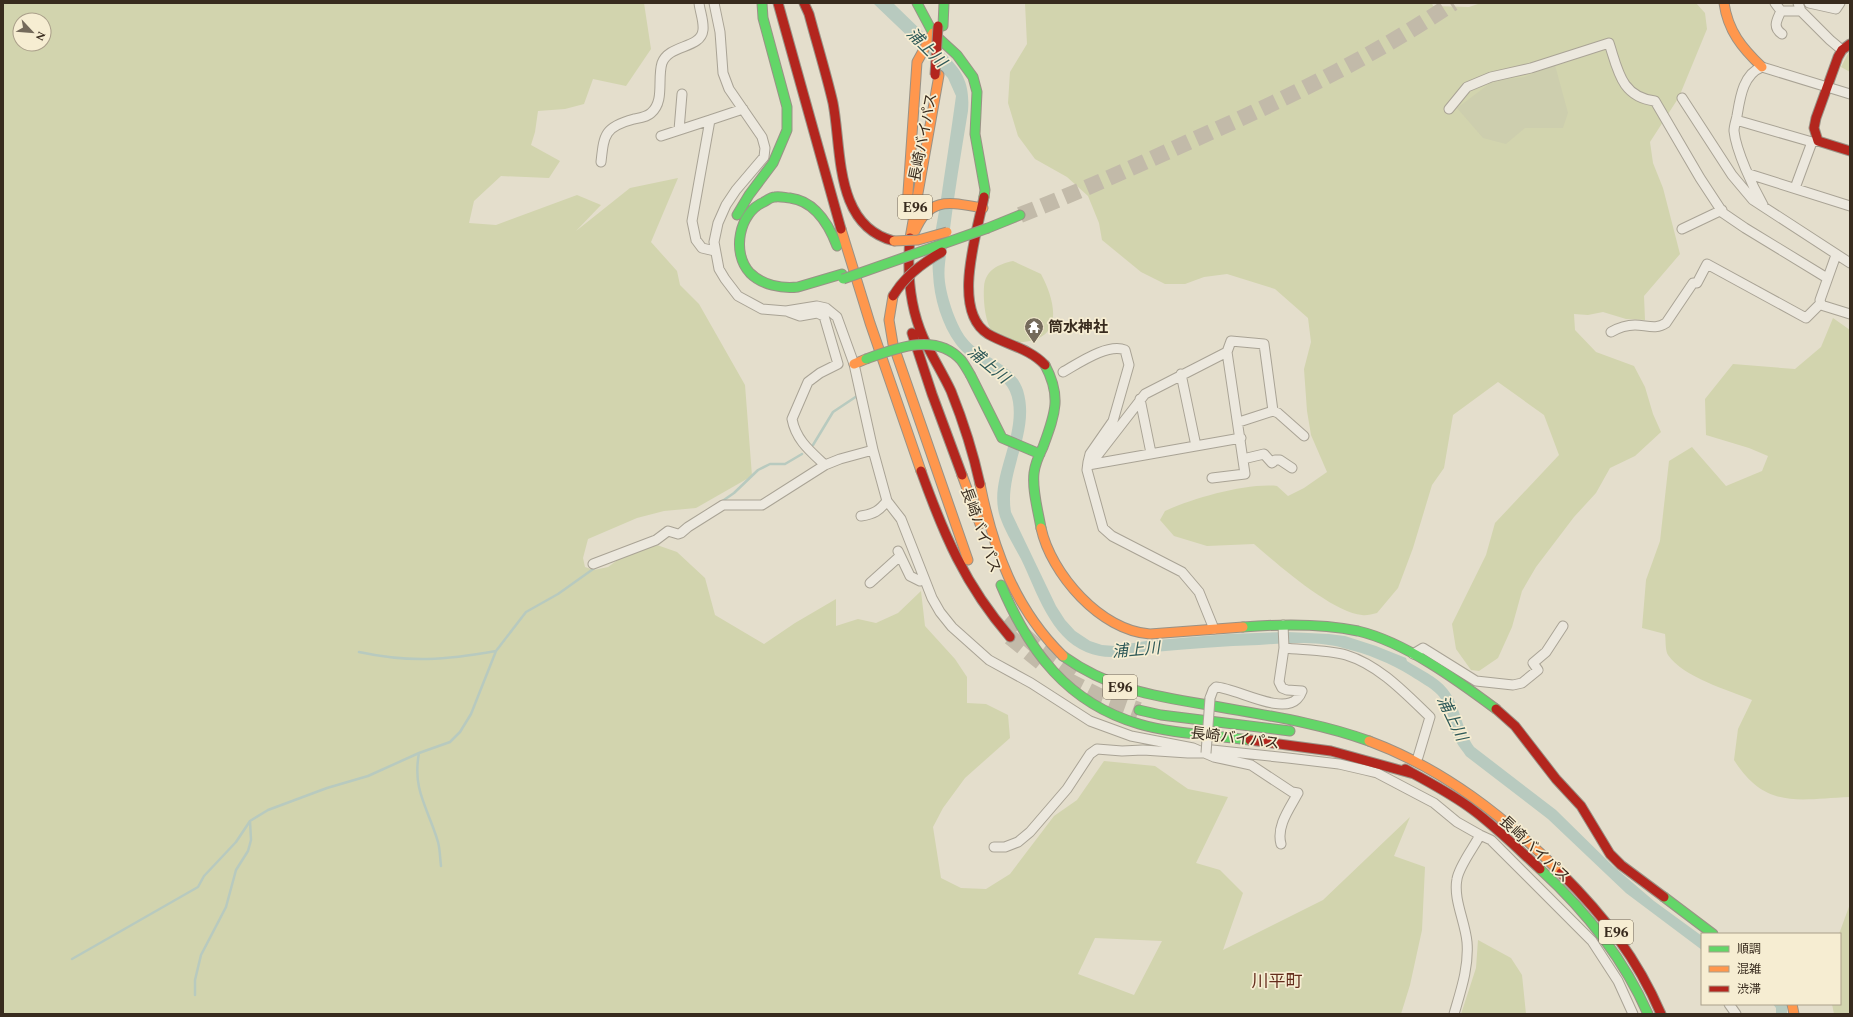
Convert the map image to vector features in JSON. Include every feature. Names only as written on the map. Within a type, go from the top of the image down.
[{"type":"main road","points":[[734,221],[749,195],[776,159],[787,130],[786,107],[763,18],[762,3]]},
{"type":"main road","name":"長崎バイパス","points":[[778,3],[846,248],[873,330],[945,534],[961,568],[978,598],[1010,637]]},
{"type":"main road","name":"長崎バイパス","points":[[786,3],[853,254],[877,329],[949,523],[986,594],[1006,619]]},
{"type":"main road","points":[[804,3],[809,14],[830,90],[845,180],[851,203],[857,217],[866,227],[882,237],[894,241],[918,240],[987,225]]},
{"type":"main road","points":[[917,3],[936,31],[957,55],[973,77],[977,92],[975,134],[986,190],[968,280],[968,308],[975,322],[987,334],[1000,341],[1027,350],[1037,357],[1050,371],[1056,392],[1055,408],[1034,473],[1045,543],[1079,595],[1102,617],[1138,633],[1214,629],[1335,627],[1360,631],[1413,654],[1453,679],[1503,715],[1515,727],[1558,782],[1582,807],[1609,852],[1617,861],[1713,933]]},
{"type":"main road","name":"長崎バイパス","points":[[939,3],[936,31],[937,75],[932,126],[908,244],[910,290],[917,322],[949,388],[970,447],[986,512],[1004,568],[1023,606],[1047,640],[1075,665],[1107,682],[1129,690],[1289,720],[1349,734],[1401,754],[1455,784],[1496,813],[1582,893],[1608,922],[1640,968],[1661,1014]]},
{"type":"main road","name":"長崎バイパス","points":[[936,31],[944,3]]},
{"type":"main road","points":[[1724,3],[1726,22],[1735,38],[1744,50],[1762,67]]},
{"type":"main road","points":[[907,217],[908,171],[916,70],[920,54],[936,31]]},
{"type":"main road","points":[[1850,44],[1842,50],[1826,87],[1814,128],[1815,141],[1850,151]]},
{"type":"main road","name":"長崎バイパス","points":[[937,75],[907,217],[900,265],[902,294],[906,314],[932,394],[1005,594],[1034,650],[1047,667],[1068,688],[1090,703],[1117,717],[1139,724],[1170,730],[1337,751],[1413,772]]},
{"type":"main road","points":[[842,277],[793,288],[776,286],[757,279],[751,275],[743,263],[739,248],[739,231],[748,213],[756,206],[769,200],[780,197],[790,197],[808,204],[822,216],[833,233],[891,409],[930,519],[955,569],[978,598]]},
{"type":"main road","points":[[910,290],[912,246],[915,230],[922,214],[932,206],[945,203],[983,208]]},
{"type":"main road","points":[[731,253],[736,268],[745,280],[770,294],[785,295],[806,292],[842,277],[1020,213]]},
{"type":"main road","points":[[968,560],[893,344],[889,320],[893,296],[903,281],[920,265],[935,255],[987,225]]},
{"type":"main road","points":[[854,364],[908,345],[922,344],[946,348],[966,364],[995,427],[1002,438],[1006,441],[1040,454]]},
{"type":"main road","name":"長崎バイパス","points":[[1076,674],[1104,688],[1147,702],[1225,714],[1289,720]]},
{"type":"main road","name":"長崎バイパス","points":[[1139,710],[1161,715],[1300,733]]},
{"type":"main road","name":"長崎バイパス","points":[[1357,748],[1413,772],[1453,796],[1489,822],[1573,901],[1603,935],[1620,959],[1638,990],[1648,1014]]},
{"type":"street","points":[[601,162],[604,136],[612,128],[624,122],[647,115],[656,107],[659,97],[661,69],[668,53],[696,41],[700,37],[703,32],[703,23],[699,3]]},
{"type":"street","points":[[714,3],[720,32],[723,73],[729,89],[762,137],[765,153],[764,158],[736,190],[726,204],[718,223],[715,234],[715,251],[719,269],[738,296],[762,309],[786,311],[817,306],[826,308],[835,314],[854,364],[873,450],[887,501],[901,520],[932,598],[952,627],[989,660],[1031,683],[1090,722],[1131,736],[1193,748],[1214,757],[1250,765],[1292,792],[1298,793],[1282,825],[1280,832],[1281,844]]},
{"type":"street","points":[[1809,3],[1836,8],[1840,3]]},
{"type":"street","points":[[1782,34],[1776,29],[1775,24],[1778,7],[1799,7],[1830,40],[1842,50]]},
{"type":"street","points":[[1449,109],[1467,87],[1491,77],[1531,68],[1609,43],[1620,77],[1627,88],[1635,96],[1655,101],[1700,178],[1722,210],[1745,228],[1827,278]]},
{"type":"street","points":[[1763,205],[1740,154],[1734,131],[1745,82],[1757,69],[1762,67],[1850,94]]},
{"type":"street","points":[[679,130],[682,94]]},
{"type":"street","points":[[1682,98],[1732,175],[1753,200],[1763,205],[1850,263]]},
{"type":"street","points":[[661,136],[743,109]]},
{"type":"street","points":[[710,120],[692,221],[696,240],[702,248],[715,251]]},
{"type":"street","points":[[1736,120],[1815,141],[1795,188]]},
{"type":"street","points":[[1749,174],[1850,206]]},
{"type":"street","points":[[1682,229],[1722,210]]},
{"type":"street","points":[[1611,332],[1618,328],[1634,325],[1655,327],[1666,323],[1693,283],[1697,283],[1707,264],[1806,318],[1821,303],[1820,300],[1836,254]]},
{"type":"street","points":[[1821,303],[1821,305],[1850,314]]},
{"type":"street","points":[[786,311],[800,316],[817,313],[824,316],[838,364],[820,373],[808,382],[792,419],[798,436],[806,448],[826,465]]},
{"type":"street","points":[[1212,478],[1245,474],[1239,422],[1227,352],[1231,341],[1264,344],[1273,411]]},
{"type":"street","points":[[1063,372],[1108,349],[1118,348],[1125,350],[1127,353],[1129,365],[1113,421],[1090,454],[1088,463],[1087,470],[1095,505],[1103,528],[1112,536],[1182,572],[1199,592],[1214,629]]},
{"type":"street","points":[[1088,463],[1098,456],[1140,398],[1145,394],[1181,374],[1202,366],[1227,352]]},
{"type":"street","points":[[1181,374],[1196,446]]},
{"type":"street","points":[[1140,398],[1150,453]]},
{"type":"street","points":[[1239,422],[1273,411],[1278,413],[1304,436]]},
{"type":"street","points":[[1088,463],[1241,438]]},
{"type":"street","points":[[593,564],[656,540],[668,531],[678,534],[681,533],[723,505],[762,505],[826,465],[840,459],[873,450]]},
{"type":"street","points":[[1243,459],[1264,454],[1272,463],[1275,460],[1280,460],[1292,468]]},
{"type":"street","points":[[861,516],[874,514],[881,509],[887,501]]},
{"type":"street","points":[[870,583],[899,554],[910,576],[920,581],[924,579]]},
{"type":"street","points":[[1413,654],[1423,648],[1476,681],[1513,685],[1522,683],[1538,670],[1533,663],[1546,652],[1563,626]]},
{"type":"street","points":[[1206,753],[1210,698],[1216,687],[1225,688],[1272,704],[1290,704],[1297,699],[1302,691],[1287,690],[1282,688],[1279,682],[1284,648],[1284,627]]},
{"type":"street","points":[[1284,648],[1344,654],[1370,665],[1406,694],[1430,717],[1418,757]]},
{"type":"street","points":[[994,847],[1005,847],[1018,842],[1030,832],[1067,789],[1090,754],[1097,749],[1206,753],[1212,750],[1340,764],[1376,773],[1434,804],[1457,822],[1491,840],[1592,941],[1618,981],[1633,1014]]},
{"type":"street","points":[[1406,789],[1413,772]]},
{"type":"street","points":[[1454,1014],[1467,966],[1465,923],[1456,892],[1457,877],[1480,835]]},
{"type":"street","points":[[1730,1005],[1736,1014]]},
{"type":"green space","points":[[3,3],[644,3],[651,49],[626,86],[593,79],[584,104],[565,109],[538,111],[535,132],[531,145],[560,161],[549,178],[501,176],[474,201],[469,223],[496,225],[577,195],[601,205],[576,231],[630,188],[678,178],[651,242],[677,271],[680,285],[699,304],[745,385],[752,476],[696,508],[664,511],[637,518],[588,539],[583,558],[585,567],[594,570],[608,567],[623,556],[657,545],[677,552],[705,578],[715,615],[764,644],[795,623],[836,599],[836,626],[858,619],[876,623],[898,613],[921,591],[925,626],[955,659],[967,677],[967,703],[986,704],[1008,715],[1010,738],[965,778],[943,808],[933,827],[941,878],[961,888],[986,889],[1010,874],[1054,816],[1077,800],[1104,761],[1155,766],[1188,789],[1228,797],[1196,863],[1220,870],[1243,893],[1223,950],[1323,900],[1410,817],[1394,856],[1425,867],[1422,930],[1410,985],[1401,1014],[3,1014]],"holes":[[[1095,938],[1162,941],[1134,995],[1078,974]]]},
{"type":"green space","points":[[1025,3],[1432,3],[1433,6],[1469,7],[1481,3],[1696,3],[1705,13],[1707,29],[1679,97],[1650,142],[1653,163],[1663,188],[1680,254],[1644,296],[1645,320],[1626,319],[1603,312],[1588,315],[1574,314],[1575,330],[1596,352],[1634,366],[1645,387],[1653,414],[1661,432],[1635,456],[1610,468],[1596,493],[1574,517],[1536,567],[1522,591],[1512,627],[1498,658],[1479,671],[1471,670],[1456,649],[1452,624],[1486,555],[1495,523],[1559,455],[1544,415],[1498,382],[1453,415],[1444,468],[1432,485],[1413,548],[1398,588],[1377,613],[1362,615],[1336,606],[1305,586],[1254,544],[1207,546],[1174,536],[1160,520],[1165,511],[1177,506],[1220,492],[1236,489],[1277,486],[1288,496],[1304,488],[1327,472],[1311,435],[1307,411],[1304,369],[1311,342],[1308,318],[1275,289],[1227,274],[1204,277],[1185,284],[1165,284],[1141,272],[1102,240],[1099,223],[1088,196],[1067,177],[1035,159],[1018,136],[1008,103],[1010,72],[1027,44]]},
{"type":"green space","points":[[1850,50],[1850,72],[1841,67]]},
{"type":"green space","points":[[1555,65],[1568,113],[1563,128],[1525,128],[1506,144],[1483,138],[1457,108],[1493,81],[1524,77]]},
{"type":"green space","points":[[1013,261],[1041,274],[1050,295],[1053,306],[1051,326],[1046,334],[1036,339],[1020,342],[1002,339],[996,336],[989,327],[984,306],[985,281],[990,272],[998,266]]},
{"type":"green space","points":[[1833,318],[1850,330],[1850,797],[1814,799],[1784,798],[1771,794],[1758,787],[1746,776],[1734,760],[1738,729],[1752,700],[1707,682],[1684,670],[1668,655],[1665,634],[1642,628],[1646,580],[1660,541],[1669,461],[1692,447],[1726,486],[1762,471],[1768,456],[1749,448],[1706,435],[1705,399],[1733,364],[1795,369],[1821,347]]},
{"type":"green space","points":[[1850,904],[1850,1014],[1834,1014],[1832,1005],[1841,1005],[1841,933],[1839,933]]},
{"type":"green space","points":[[1478,940],[1511,958],[1522,975],[1526,1014],[1461,1014],[1476,968]]},
{"type":"water","name":"浦上川","points":[[873,3],[893,3],[952,61],[957,67],[967,87],[968,111],[944,271],[946,288],[955,319],[962,333],[980,351],[1013,373],[1023,390],[1026,406],[1026,421],[1012,482],[1010,497],[1011,512],[1056,606],[1065,620],[1075,631],[1090,641],[1102,645],[1115,646],[1146,641],[1227,634],[1287,632],[1345,636],[1406,658],[1407,661],[1434,677],[1447,689],[1452,696],[1466,733],[1474,747],[1556,810],[1613,866],[1654,901],[1701,935],[1701,949],[1626,893],[1548,819],[1466,756],[1454,737],[1447,711],[1441,699],[1428,687],[1395,667],[1352,650],[1312,643],[1220,647],[1111,657],[1086,652],[1063,636],[1054,625],[1039,599],[1000,517],[997,503],[998,489],[1014,417],[1013,402],[1010,392],[1005,383],[963,352],[956,344],[943,320],[937,302],[934,283],[933,249],[956,96],[948,78],[918,46]]},
{"type":"water","points":[[1774,1005],[1787,1005],[1787,1014],[1776,1014],[1776,1008]]},
{"type":"waterway","points":[[813,445],[833,412],[857,396]]},
{"type":"waterway","points":[[721,502],[734,493],[758,470],[770,464],[785,464],[802,454]]},
{"type":"waterway","points":[[72,959],[198,887],[204,876],[236,842],[250,821],[268,810],[327,788],[368,776],[419,753],[450,742],[460,732],[471,714],[496,651],[526,612],[558,594],[596,567]]},
{"type":"waterway","points":[[359,652],[395,658],[428,659],[496,651]]},
{"type":"waterway","points":[[419,753],[417,766],[419,788],[438,842],[441,866]]},
{"type":"waterway","points":[[195,995],[195,980],[201,955],[226,907],[236,870],[248,851],[251,840],[250,821]]},
{"type":"tunnel","points":[[1020,215],[1129,169],[1293,94],[1390,42],[1453,3]]},
{"type":"tunnel","points":[[1006,619],[1037,647],[1076,675]]},
{"type":"tunnel","points":[[1010,637],[1043,664]]},
{"type":"tunnel","points":[[1067,680],[1097,695],[1139,710]]},
{"type":"traffic: fast","points":[[737,215],[749,195],[773,163],[787,130],[787,107],[763,18],[762,3]]},
{"type":"traffic: fast","points":[[917,3],[933,33],[957,55],[973,77],[977,92],[975,134],[985,190],[984,197]]},
{"type":"traffic: fast","points":[[943,26],[944,3]]},
{"type":"traffic: fast","points":[[837,246],[830,230],[814,209],[799,200],[779,197],[772,198],[755,207],[749,214],[740,234],[739,244],[744,265],[750,273],[760,281],[772,285],[779,287],[798,287],[842,274]]},
{"type":"traffic: fast","points":[[988,228],[1020,215]]},
{"type":"traffic: fast","points":[[843,279],[988,228]]},
{"type":"traffic: fast","points":[[866,359],[903,347],[928,344],[940,346],[951,351],[961,360],[971,376]]},
{"type":"traffic: fast","points":[[1041,528],[1035,493],[1034,473],[1037,460],[1051,425],[1055,406],[1054,387],[1045,365]]},
{"type":"traffic: fast","points":[[971,376],[1002,438],[1040,454]]},
{"type":"traffic: fast","points":[[1001,585],[1024,632],[1038,652],[1071,688],[1091,703],[1114,715],[1139,724],[1165,730],[1250,740]]},
{"type":"traffic: fast","points":[[1243,627],[1315,625],[1344,628],[1376,636],[1430,663],[1448,674],[1496,709]]},
{"type":"traffic: fast","points":[[1063,656],[1097,676],[1132,690],[1310,724],[1369,741]]},
{"type":"traffic: fast","points":[[1139,710],[1161,715],[1290,731]]},
{"type":"traffic: fast","points":[[1540,869],[1573,901],[1602,936],[1627,973],[1648,1014]]},
{"type":"traffic: fast","points":[[1664,897],[1712,933]]},
{"type":"traffic: slow","points":[[1724,3],[1729,22],[1737,38],[1748,53],[1762,67]]},
{"type":"traffic: slow","points":[[907,207],[917,62],[933,33]]},
{"type":"traffic: slow","points":[[910,238],[939,75]]},
{"type":"traffic: slow","points":[[915,231],[921,219],[927,212],[943,204],[961,204],[983,208]]},
{"type":"traffic: slow","points":[[841,229],[870,323],[921,471]]},
{"type":"traffic: slow","points":[[894,241],[918,240],[947,232]]},
{"type":"traffic: slow","points":[[893,296],[889,320],[893,344],[968,560]]},
{"type":"traffic: slow","points":[[854,364],[866,359]]},
{"type":"traffic: slow","points":[[962,475],[980,524]]},
{"type":"traffic: slow","points":[[980,484],[992,532],[1008,577],[1032,618],[1046,638],[1063,656]]},
{"type":"traffic: slow","points":[[1041,528],[1055,564],[1067,581],[1081,597],[1114,623],[1132,630],[1150,634],[1243,627]]},
{"type":"traffic: slow","points":[[1369,741],[1396,752],[1423,766],[1472,796],[1540,852],[1561,873]]},
{"type":"traffic: slow","points":[[1792,1005],[1794,1014]]},
{"type":"traffic: jam","points":[[778,3],[841,229]]},
{"type":"traffic: jam","points":[[804,3],[809,14],[833,103],[840,163],[844,184],[851,203],[860,220],[875,233],[894,241]]},
{"type":"traffic: jam","points":[[935,75],[938,26]]},
{"type":"traffic: jam","points":[[1850,44],[1842,50],[1838,57],[1816,118],[1814,128],[1818,141],[1850,151]]},
{"type":"traffic: jam","points":[[984,197],[972,250],[969,290],[971,308],[977,323],[988,334],[1025,351],[1039,359],[1045,365]]},
{"type":"traffic: jam","points":[[910,238],[910,288],[918,325],[929,350],[951,391],[964,425],[980,484]]},
{"type":"traffic: jam","points":[[893,296],[903,282],[914,271],[942,252]]},
{"type":"traffic: jam","points":[[912,333],[932,394],[962,475]]},
{"type":"traffic: jam","points":[[921,471],[938,517],[957,558],[980,598],[1010,637]]},
{"type":"traffic: jam","points":[[1496,709],[1515,726],[1556,779],[1581,806],[1610,854],[1621,865],[1664,897]]},
{"type":"traffic: jam","points":[[1250,740],[1331,751],[1414,774]]},
{"type":"traffic: jam","points":[[1405,769],[1465,804],[1499,831],[1540,869]]},
{"type":"traffic: jam","points":[[1561,873],[1591,905],[1618,939],[1641,974],[1661,1014]]},
{"type":"place","name":"筒水神社","points":[[1034,344]]},
{"type":"district","name":"川平町","points":[[1277,981]]}]
